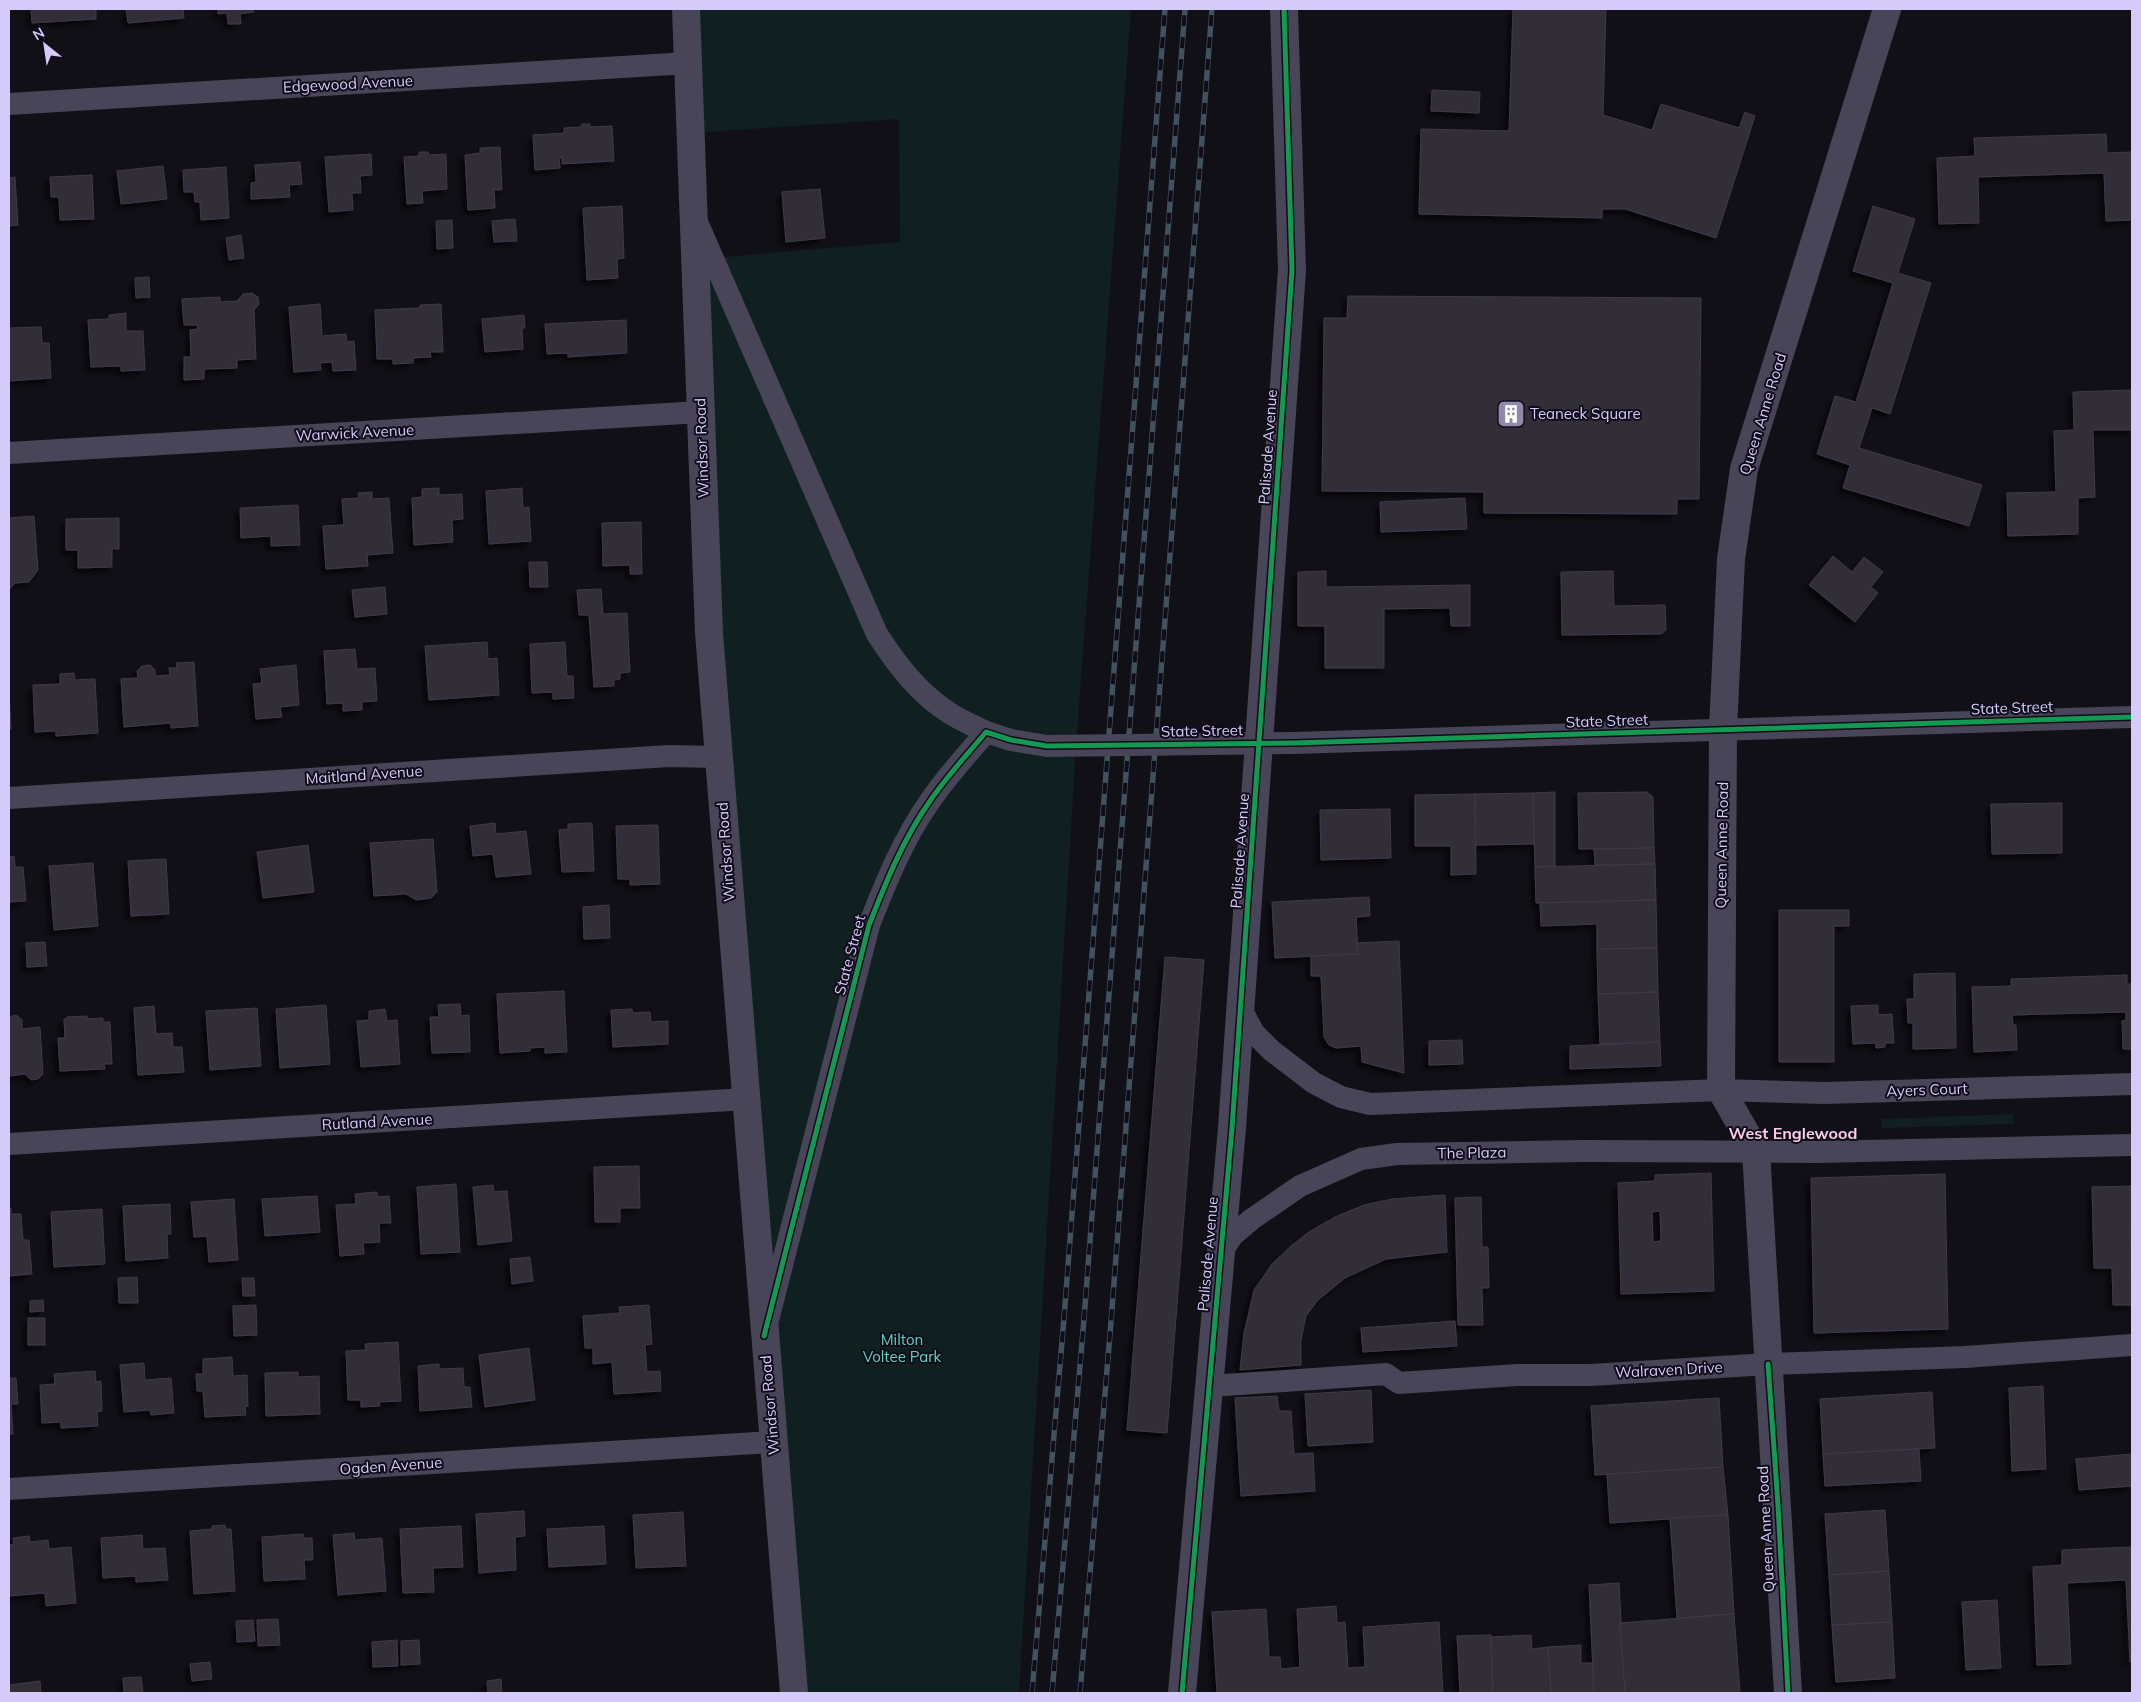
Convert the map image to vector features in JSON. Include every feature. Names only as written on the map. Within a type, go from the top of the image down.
[{"type":"street","name":"Windsor Road","points":[[686,9],[709,633],[794,1693]]},
{"type":"street","name":"Palisade Avenue","points":[[1182,1693],[1210,1386],[1241,1009],[1292,270],[1284,9]]},
{"type":"street","name":"Queen Anne Road","points":[[1788,1693],[1756,1151],[1721,1090],[1723,730],[1731,559],[1744,468],[1887,9]]},
{"type":"street","name":"Edgewood Avenue","points":[[9,104],[688,64]]},
{"type":"street","points":[[694,214],[877,634],[897,665],[921,692],[951,714],[986,732]]},
{"type":"street","name":"Warwick Avenue","points":[[9,453],[701,412]]},
{"type":"street","name":"State Street","points":[[764,1336],[870,925],[890,871],[913,827],[930,800],[986,732],[1011,740],[1047,746],[1294,743],[2132,717]]},
{"type":"street","name":"Maitland Avenue","points":[[9,798],[669,756],[719,757]]},
{"type":"street","points":[[1241,1009],[1254,1033],[1272,1051],[1314,1083],[1353,1101],[1380,1104],[1721,1090]]},
{"type":"street","name":"Ayers Court","points":[[1721,1090],[1826,1093],[2132,1084]]},
{"type":"street","name":"Rutland Avenue","points":[[9,1144],[746,1099]]},
{"type":"street","points":[[1756,1151],[1826,1152],[2132,1145]]},
{"type":"street","name":"The Plaza","points":[[1221,1253],[1233,1235],[1276,1201],[1300,1186],[1362,1159],[1396,1154],[1756,1151]]},
{"type":"street","name":"Walraven Drive","points":[[1210,1386],[1386,1374],[1399,1383],[1517,1375],[1591,1374],[1768,1364],[1965,1357],[2132,1345]]},
{"type":"street","name":"Ogden Avenue","points":[[9,1489],[773,1442]]},
{"type":"green space","name":"Milton Voltee Park","points":[[686,9],[1131,9],[1076,747],[1019,1693],[794,1693],[693,214],[713,258],[900,242],[899,119],[690,133]]},
{"type":"green space","points":[[2013,1114],[2013,1124],[1882,1128],[1882,1119]]},
{"type":"building","points":[[31,9],[96,9],[96,19],[32,23]]},
{"type":"building","points":[[126,9],[183,9],[184,18],[128,23]]},
{"type":"building","points":[[218,9],[253,9],[254,12],[240,14],[241,24],[228,24],[227,13],[218,14]]},
{"type":"building","points":[[1513,9],[1606,9],[1603,115],[1652,130],[1661,104],[1739,128],[1745,112],[1755,116],[1716,238],[1625,209],[1602,209],[1602,218],[1419,214],[1421,129],[1509,131]]},
{"type":"building","points":[[1432,90],[1480,92],[1479,113],[1431,111]]},
{"type":"building","points":[[582,124],[590,124],[590,127],[612,126],[614,161],[562,164],[562,158],[559,158],[560,168],[535,170],[533,135],[564,133],[564,128],[581,127]]},
{"type":"building","points":[[2106,134],[2107,153],[2132,152],[2132,220],[2106,221],[2104,173],[1978,177],[1979,223],[1939,224],[1937,158],[1975,156],[1974,138]]},
{"type":"building","points":[[500,147],[502,190],[494,190],[495,208],[468,210],[465,155],[480,153],[480,148]]},
{"type":"building","points":[[419,152],[428,152],[429,155],[446,154],[447,189],[422,191],[423,203],[407,204],[404,157],[419,156]]},
{"type":"building","points":[[371,154],[372,175],[360,176],[361,193],[352,193],[353,210],[329,212],[325,157]]},
{"type":"building","points":[[300,162],[302,184],[289,185],[290,197],[251,199],[251,183],[256,182],[255,165]]},
{"type":"building","points":[[163,166],[167,199],[121,204],[117,171]]},
{"type":"building","points":[[226,167],[229,218],[201,220],[200,202],[195,202],[194,192],[184,192],[183,170]]},
{"type":"building","points":[[92,175],[94,219],[60,220],[59,197],[51,197],[50,177]]},
{"type":"building","points":[[15,177],[18,225],[9,226],[9,178]]},
{"type":"building","points":[[820,189],[825,238],[786,242],[782,192]]},
{"type":"building","points":[[622,206],[624,258],[617,259],[618,278],[587,280],[583,208]]},
{"type":"building","points":[[1873,206],[1915,219],[1898,273],[1931,283],[1890,414],[1872,408],[1859,448],[1982,485],[1969,526],[1843,488],[1850,465],[1817,454],[1835,396],[1856,402],[1893,283],[1853,271]]},
{"type":"building","points":[[515,219],[517,241],[494,242],[492,221]]},
{"type":"building","points":[[452,220],[453,248],[437,249],[436,221]]},
{"type":"building","points":[[241,235],[244,258],[229,260],[226,238]]},
{"type":"building","points":[[149,277],[150,297],[136,298],[135,278]]},
{"type":"building","points":[[252,293],[258,297],[259,304],[254,310],[256,359],[237,360],[237,368],[204,369],[204,379],[184,380],[184,357],[191,357],[190,330],[198,329],[197,325],[184,325],[182,299],[220,297],[220,302],[237,301],[243,294]]},
{"type":"building","name":"Teaneck Square","points":[[1348,296],[1701,298],[1699,499],[1677,499],[1677,514],[1484,513],[1484,492],[1322,491],[1324,318],[1347,318]]},
{"type":"building","points":[[320,304],[322,336],[346,334],[347,342],[354,341],[356,370],[333,371],[332,362],[320,363],[321,370],[294,372],[289,307]]},
{"type":"building","points":[[441,304],[443,352],[430,352],[431,357],[413,358],[413,363],[393,364],[393,359],[377,359],[375,310],[420,308],[420,305]]},
{"type":"building","points":[[126,313],[126,331],[143,331],[145,370],[121,371],[121,366],[91,367],[88,320],[109,319],[109,315]]},
{"type":"building","points":[[524,315],[525,328],[522,328],[523,349],[485,352],[482,319]]},
{"type":"building","points":[[626,320],[627,353],[568,357],[568,353],[547,354],[545,324]]},
{"type":"building","points":[[41,327],[42,343],[49,343],[51,378],[9,381],[9,328]]},
{"type":"building","points":[[2132,390],[2132,430],[2093,430],[2095,497],[2078,498],[2078,534],[2008,536],[2007,493],[2056,492],[2054,431],[2074,430],[2073,392]]},
{"type":"building","points":[[439,488],[439,495],[462,494],[463,519],[452,520],[453,542],[414,545],[412,498],[422,497],[422,489]]},
{"type":"building","points":[[522,488],[523,508],[529,507],[531,541],[489,544],[486,491]]},
{"type":"building","points":[[372,492],[372,499],[389,498],[393,553],[367,555],[368,566],[326,569],[323,526],[344,525],[342,499],[359,498],[358,493]]},
{"type":"building","points":[[1465,498],[1467,529],[1381,532],[1380,502]]},
{"type":"building","points":[[298,505],[300,545],[271,546],[271,536],[241,538],[240,508]]},
{"type":"building","points":[[34,516],[38,570],[29,582],[15,583],[9,590],[9,518]]},
{"type":"building","points":[[119,518],[119,549],[112,549],[112,567],[78,568],[78,550],[66,550],[66,519]]},
{"type":"building","points":[[641,522],[642,574],[630,574],[630,565],[603,566],[602,523]]},
{"type":"building","points":[[1833,556],[1852,572],[1864,557],[1883,572],[1871,587],[1878,593],[1855,622],[1809,585]]},
{"type":"building","points":[[529,562],[547,562],[548,587],[530,587]]},
{"type":"building","points":[[1326,571],[1326,587],[1470,585],[1470,626],[1451,626],[1450,608],[1384,609],[1384,668],[1325,668],[1325,626],[1298,626],[1298,572]]},
{"type":"building","points":[[1613,571],[1614,606],[1665,605],[1666,630],[1661,634],[1562,635],[1561,572]]},
{"type":"building","points":[[385,587],[387,614],[355,617],[352,590]]},
{"type":"building","points":[[601,589],[603,614],[627,613],[630,672],[620,673],[620,679],[614,680],[614,686],[594,687],[589,615],[579,615],[577,590]]},
{"type":"building","points":[[487,642],[488,659],[497,658],[499,695],[429,700],[425,646]]},
{"type":"building","points":[[565,642],[567,676],[573,676],[574,698],[553,699],[553,692],[532,693],[530,644]]},
{"type":"building","points":[[355,649],[357,669],[375,668],[377,701],[362,702],[362,710],[343,711],[343,703],[327,704],[324,651]]},
{"type":"building","points":[[194,662],[198,726],[171,728],[171,723],[124,727],[121,679],[138,678],[137,671],[142,666],[150,665],[155,670],[155,676],[170,675],[169,668],[177,668],[176,663]]},
{"type":"building","points":[[296,665],[299,705],[280,707],[282,717],[256,719],[253,684],[262,683],[260,669]]},
{"type":"building","points":[[74,673],[75,680],[95,679],[98,733],[56,736],[56,731],[35,732],[33,685],[60,684],[60,674]]},
{"type":"building","points":[[9,693],[11,729],[9,729]]},
{"type":"building","points":[[1555,792],[1555,866],[1535,867],[1533,793]]},
{"type":"building","points":[[1647,792],[1653,797],[1654,848],[1579,849],[1578,793]]},
{"type":"building","points":[[1533,793],[1534,844],[1475,845],[1475,794]]},
{"type":"building","points":[[1475,794],[1476,874],[1451,875],[1451,846],[1415,846],[1415,795]]},
{"type":"building","points":[[2062,803],[2062,853],[1992,854],[1991,804]]},
{"type":"building","points":[[1390,809],[1391,858],[1321,860],[1320,810]]},
{"type":"building","points":[[495,823],[496,834],[526,831],[531,874],[496,877],[493,854],[473,856],[470,826]]},
{"type":"building","points":[[592,823],[594,871],[562,872],[559,830],[568,829],[568,824]]},
{"type":"building","points":[[658,825],[660,884],[630,885],[630,879],[618,879],[616,826]]},
{"type":"building","points":[[433,839],[437,892],[431,898],[416,900],[406,894],[374,896],[370,843]]},
{"type":"building","points":[[308,845],[314,892],[263,898],[257,852]]},
{"type":"building","points":[[1654,848],[1655,864],[1595,865],[1594,849]]},
{"type":"building","points":[[14,856],[15,867],[23,867],[26,901],[9,902],[9,857]]},
{"type":"building","points":[[166,859],[169,914],[131,916],[128,861]]},
{"type":"building","points":[[93,863],[98,926],[54,930],[49,866]]},
{"type":"building","points":[[1655,864],[1656,900],[1536,903],[1535,867]]},
{"type":"building","points":[[1369,897],[1370,916],[1356,917],[1358,954],[1275,958],[1272,902]]},
{"type":"building","points":[[1656,900],[1657,948],[1597,949],[1597,924],[1541,926],[1540,903]]},
{"type":"building","points":[[609,905],[610,938],[584,939],[583,907]]},
{"type":"building","points":[[1779,910],[1849,910],[1849,926],[1834,926],[1834,1062],[1779,1062]]},
{"type":"building","points":[[1399,941],[1404,1073],[1362,1062],[1361,1046],[1336,1048],[1329,1045],[1324,1037],[1321,976],[1311,976],[1311,956],[1358,954],[1357,943]]},
{"type":"building","points":[[45,942],[47,966],[27,967],[26,943]]},
{"type":"building","points":[[1657,948],[1658,992],[1598,994],[1597,949]]},
{"type":"building","points":[[1165,957],[1204,960],[1167,1433],[1127,1430]]},
{"type":"building","points":[[1955,973],[1956,1048],[1913,1049],[1913,1023],[1908,1023],[1907,999],[1914,999],[1914,974]]},
{"type":"building","points":[[2127,975],[2127,984],[2132,984],[2132,1049],[2123,1049],[2122,1021],[2126,1020],[2126,1012],[2012,1015],[2013,1025],[2016,1025],[2017,1050],[1974,1052],[1972,987],[2011,986],[2011,979]]},
{"type":"building","points":[[564,991],[567,1052],[545,1053],[545,1047],[530,1048],[530,1051],[500,1053],[497,994]]},
{"type":"building","points":[[1658,992],[1660,1042],[1600,1044],[1598,994]]},
{"type":"building","points":[[460,1004],[461,1016],[469,1015],[470,1052],[432,1053],[430,1017],[439,1017],[438,1005]]},
{"type":"building","points":[[326,1005],[330,1064],[280,1068],[276,1009]]},
{"type":"building","points":[[1878,1005],[1878,1015],[1892,1014],[1894,1043],[1885,1043],[1885,1047],[1876,1048],[1876,1043],[1853,1044],[1851,1006]]},
{"type":"building","points":[[154,1006],[156,1034],[172,1033],[173,1047],[182,1047],[184,1072],[138,1075],[134,1008]]},
{"type":"building","points":[[257,1008],[261,1066],[210,1070],[206,1011]]},
{"type":"building","points":[[385,1009],[387,1021],[397,1020],[400,1064],[361,1067],[357,1021],[369,1020],[369,1011]]},
{"type":"building","points":[[632,1009],[633,1013],[650,1012],[651,1022],[668,1021],[668,1044],[613,1047],[611,1010]]},
{"type":"building","points":[[16,1015],[22,1020],[22,1029],[40,1027],[43,1074],[38,1079],[31,1080],[25,1074],[9,1076],[9,1017]]},
{"type":"building","points":[[87,1016],[87,1019],[103,1018],[103,1022],[110,1022],[112,1064],[104,1064],[105,1069],[60,1071],[58,1038],[65,1038],[64,1019],[67,1019],[67,1017]]},
{"type":"building","points":[[1462,1040],[1463,1064],[1429,1065],[1429,1041]]},
{"type":"building","points":[[1660,1042],[1661,1066],[1570,1069],[1570,1046]]},
{"type":"building","points":[[639,1166],[640,1208],[620,1208],[620,1222],[595,1222],[594,1167]]},
{"type":"building","points":[[1711,1173],[1714,1291],[1621,1294],[1618,1183],[1655,1181],[1655,1175]],"holes":[[[1660,1211],[1661,1241],[1653,1242],[1652,1212]]]},
{"type":"building","points":[[1945,1174],[1948,1329],[1814,1333],[1811,1178]]},
{"type":"building","points":[[456,1184],[460,1252],[421,1254],[417,1187]]},
{"type":"building","points":[[493,1185],[494,1192],[507,1191],[512,1241],[478,1245],[473,1187]]},
{"type":"building","points":[[2132,1186],[2132,1225],[2130,1225],[2132,1305],[2113,1305],[2112,1268],[2094,1268],[2092,1187]]},
{"type":"building","points":[[377,1192],[377,1197],[389,1196],[391,1223],[379,1223],[380,1242],[363,1243],[364,1254],[340,1256],[336,1205],[356,1204],[355,1194]]},
{"type":"building","points":[[1445,1195],[1447,1252],[1386,1259],[1345,1278],[1318,1300],[1306,1316],[1301,1340],[1301,1365],[1240,1370],[1244,1333],[1254,1290],[1272,1264],[1291,1246],[1309,1232],[1335,1217],[1364,1205],[1392,1199]]},
{"type":"building","points":[[317,1196],[320,1232],[265,1236],[262,1199]]},
{"type":"building","points":[[1481,1197],[1482,1247],[1488,1247],[1489,1288],[1482,1288],[1483,1325],[1458,1325],[1455,1198]]},
{"type":"building","points":[[234,1199],[238,1260],[209,1262],[207,1236],[194,1237],[191,1202]]},
{"type":"building","points":[[170,1204],[171,1234],[167,1234],[168,1258],[126,1261],[123,1206]]},
{"type":"building","points":[[9,1208],[11,1208],[11,1214],[21,1214],[23,1240],[29,1240],[32,1274],[9,1276]]},
{"type":"building","points":[[102,1209],[105,1264],[54,1267],[51,1212]]},
{"type":"building","points":[[530,1257],[533,1281],[512,1284],[510,1259]]},
{"type":"building","points":[[137,1277],[138,1303],[119,1303],[118,1278]]},
{"type":"building","points":[[242,1278],[254,1278],[255,1296],[243,1296]]},
{"type":"building","points":[[43,1300],[44,1311],[30,1312],[30,1301]]},
{"type":"building","points":[[256,1305],[257,1335],[234,1336],[233,1306]]},
{"type":"building","points":[[649,1305],[652,1344],[645,1345],[647,1372],[660,1371],[661,1391],[614,1394],[612,1362],[593,1364],[593,1348],[585,1348],[583,1316],[620,1313],[619,1307]]},
{"type":"building","points":[[28,1318],[45,1318],[45,1345],[28,1345]]},
{"type":"building","points":[[1455,1321],[1457,1346],[1363,1352],[1361,1328]]},
{"type":"building","points":[[398,1342],[401,1401],[379,1402],[380,1406],[361,1407],[361,1400],[348,1400],[346,1351],[366,1350],[365,1344]]},
{"type":"building","points":[[529,1348],[535,1400],[485,1407],[479,1355]]},
{"type":"building","points":[[232,1357],[233,1376],[247,1375],[248,1406],[245,1407],[246,1415],[205,1417],[203,1391],[197,1391],[196,1374],[203,1374],[203,1359]]},
{"type":"building","points":[[144,1363],[145,1380],[171,1378],[174,1413],[151,1415],[150,1410],[124,1412],[120,1365]]},
{"type":"building","points":[[439,1364],[439,1369],[463,1368],[464,1387],[470,1387],[472,1407],[420,1411],[418,1366]]},
{"type":"building","points":[[95,1371],[96,1382],[101,1381],[102,1411],[97,1412],[98,1426],[61,1428],[61,1422],[42,1423],[40,1385],[55,1384],[54,1374]]},
{"type":"building","points":[[298,1372],[298,1377],[319,1376],[320,1414],[266,1416],[265,1373]]},
{"type":"building","points":[[9,1378],[16,1378],[18,1404],[11,1404],[13,1434],[9,1434]]},
{"type":"building","points":[[2043,1386],[2046,1469],[2012,1471],[2009,1388]]},
{"type":"building","points":[[1371,1390],[1373,1442],[1308,1446],[1305,1394]]},
{"type":"building","points":[[1932,1392],[1935,1448],[1823,1454],[1820,1399]]},
{"type":"building","points":[[1277,1396],[1279,1411],[1291,1411],[1294,1454],[1313,1453],[1315,1491],[1241,1496],[1235,1398]]},
{"type":"building","points":[[1719,1398],[1723,1467],[1595,1475],[1591,1406]]},
{"type":"building","points":[[1919,1449],[1921,1481],[1825,1486],[1823,1454]]},
{"type":"building","points":[[2132,1454],[2132,1486],[2079,1490],[2076,1459]]},
{"type":"building","points":[[1723,1467],[1728,1515],[1610,1523],[1607,1474]]},
{"type":"building","points":[[1885,1510],[1889,1571],[1829,1575],[1825,1514]]},
{"type":"building","points":[[524,1511],[525,1536],[515,1537],[516,1570],[479,1573],[476,1514]]},
{"type":"building","points":[[683,1512],[686,1566],[636,1568],[633,1515]]},
{"type":"building","points":[[1728,1515],[1734,1614],[1677,1618],[1670,1518]]},
{"type":"building","points":[[225,1525],[226,1529],[231,1529],[235,1591],[194,1594],[190,1531],[212,1529],[212,1526]]},
{"type":"building","points":[[461,1526],[463,1567],[433,1568],[434,1592],[403,1593],[400,1529]]},
{"type":"building","points":[[604,1526],[606,1564],[549,1567],[547,1529]]},
{"type":"building","points":[[354,1533],[355,1540],[382,1538],[386,1591],[338,1595],[333,1535]]},
{"type":"building","points":[[303,1534],[304,1538],[312,1538],[313,1560],[304,1560],[305,1579],[264,1581],[262,1537]]},
{"type":"building","points":[[142,1535],[143,1549],[165,1548],[168,1580],[136,1582],[136,1576],[103,1578],[101,1538]]},
{"type":"building","points":[[29,1536],[30,1542],[48,1540],[49,1549],[71,1547],[76,1603],[46,1606],[45,1593],[9,1596],[9,1545],[14,1544],[13,1538]]},
{"type":"building","points":[[2131,1547],[2132,1662],[2130,1662],[2126,1580],[2067,1583],[2071,1664],[2037,1665],[2033,1567],[2062,1565],[2062,1550]]},
{"type":"building","points":[[1889,1571],[1892,1622],[1832,1625],[1829,1575]]},
{"type":"building","points":[[1619,1583],[1625,1693],[1594,1693],[1589,1585]]},
{"type":"building","points":[[1997,1600],[2001,1668],[1966,1670],[1962,1602]]},
{"type":"building","points":[[1336,1606],[1337,1623],[1345,1622],[1348,1668],[1365,1667],[1363,1627],[1439,1622],[1443,1693],[1217,1693],[1212,1612],[1266,1609],[1269,1657],[1280,1657],[1281,1669],[1300,1667],[1297,1609]]},
{"type":"building","points":[[1734,1614],[1740,1693],[1625,1693],[1620,1623]]},
{"type":"building","points":[[278,1619],[280,1645],[258,1646],[257,1620]]},
{"type":"building","points":[[253,1620],[255,1641],[237,1642],[236,1621]]},
{"type":"building","points":[[1892,1622],[1895,1678],[1836,1682],[1832,1625]]},
{"type":"building","points":[[1491,1635],[1493,1693],[1460,1693],[1457,1636]]},
{"type":"building","points":[[1531,1635],[1532,1649],[1548,1647],[1551,1693],[1493,1693],[1491,1637]]},
{"type":"building","points":[[397,1640],[398,1666],[373,1667],[372,1642]]},
{"type":"building","points":[[419,1640],[420,1664],[401,1665],[401,1641]]},
{"type":"building","points":[[1581,1645],[1581,1663],[1592,1663],[1594,1693],[1551,1693],[1548,1647]]},
{"type":"building","points":[[210,1662],[212,1679],[192,1681],[190,1664]]},
{"type":"building","points":[[141,1677],[143,1693],[124,1693],[123,1678]]},
{"type":"building","points":[[501,1679],[502,1693],[488,1693],[487,1681]]},
{"type":"building","points":[[40,1681],[41,1693],[10,1693],[9,1685]]},
{"type":"railway","points":[[1032,1693],[1064,1318],[1165,9]]},
{"type":"railway","points":[[1052,1693],[1084,1319],[1185,9]]},
{"type":"railway","points":[[1080,1693],[1111,1322],[1212,9]]},
{"type":"cycle path","points":[[1182,1693],[1232,1128],[1292,270],[1284,9]]},
{"type":"cycle path","points":[[764,1336],[869,925],[896,861],[920,815],[943,783],[986,732],[1011,740],[1047,746],[1294,743],[2132,717]]},
{"type":"cycle path","points":[[1768,1364],[1788,1693]]},
{"type":"place","name":"Teaneck Square","points":[[1511,414]]},
{"type":"district","name":"West Englewood","points":[[1793,1133]]}]
